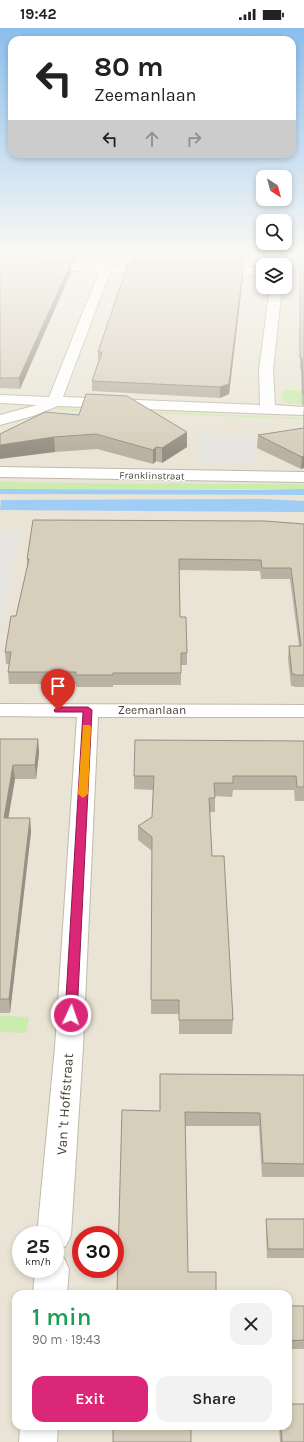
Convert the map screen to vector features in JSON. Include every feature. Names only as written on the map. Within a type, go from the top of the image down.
[{"type":"street","points":[[0,420],[43,409],[54,402],[86,320]]},
{"type":"street","points":[[268,410],[266,370],[272,320]]},
{"type":"street","points":[[0,400],[304,411]]},
{"type":"street","name":"Franklinstraat","points":[[0,472],[304,478]]},
{"type":"street","name":"Zeemanlaan","points":[[0,710],[304,711]]},
{"type":"street","name":"Van 't Hoffstraat","points":[[55,1226],[69,1047],[88,710]]},
{"type":"street","points":[[50,1290],[51,1278]]},
{"type":"street","points":[[38,1442],[39,1430]]},
{"type":"shaded area","points":[[0,320],[304,320],[304,1442],[0,1442]]},
{"type":"shaded area","points":[[200,433],[255,433],[256,464],[198,464]]},
{"type":"shaded area","points":[[0,530],[22,530],[0,629]]},
{"type":"green space","points":[[283,390],[302,390],[302,404],[287,403],[282,400]]},
{"type":"green space","points":[[57,408],[304,418],[304,419],[56,410]]},
{"type":"green space","points":[[0,482],[304,484],[304,489],[0,489]]},
{"type":"green space","points":[[0,1016],[29,1017],[26,1033],[0,1032]]},
{"type":"water","points":[[0,489],[304,489],[304,495],[0,494]]},
{"type":"water","points":[[262,499],[304,501],[304,512],[0,510],[1,500]]},
{"type":"building","points":[[0,320],[45,320],[19,378],[0,378]]},
{"type":"building","points":[[109,320],[237,320],[229,384],[220,387],[92,381],[102,352],[98,352]]},
{"type":"building","points":[[300,320],[304,320],[304,394],[302,358],[300,358]]},
{"type":"building","points":[[86,394],[127,396],[187,432],[162,448],[156,447],[153,450],[96,434],[54,437],[0,445],[0,434],[45,412],[79,415]]},
{"type":"building","points":[[304,428],[304,456],[302,457],[258,435]]},
{"type":"building","points":[[33,520],[265,521],[304,524],[304,675],[292,674],[289,646],[301,646],[291,568],[262,568],[261,560],[179,559],[180,617],[186,617],[187,653],[181,653],[181,673],[113,673],[113,675],[76,675],[76,672],[8,672],[11,652],[5,652],[11,616],[16,616],[29,559],[27,559]]},
{"type":"building","points":[[0,739],[38,739],[35,765],[13,765],[4,818],[30,818],[9,999],[0,999]]},
{"type":"building","points":[[135,740],[304,741],[304,787],[297,787],[296,776],[233,776],[233,783],[214,783],[215,798],[209,798],[212,856],[224,856],[233,1020],[179,1020],[179,1000],[151,1000],[152,837],[138,826],[152,817],[154,776],[134,776]]},
{"type":"building","points":[[160,1074],[304,1075],[304,1164],[263,1163],[260,1113],[185,1112],[188,1272],[216,1272],[216,1290],[117,1290],[117,1278],[124,1278],[124,1226],[119,1226],[122,1110],[160,1111]]},
{"type":"building","points":[[266,1219],[304,1219],[304,1249],[268,1249]]},
{"type":"building","points":[[292,1306],[304,1306],[304,1340],[292,1341]]},
{"type":"building","points":[[292,1404],[304,1404],[304,1442],[282,1442],[281,1430],[292,1430]]},
{"type":"building","points":[[113,1430],[191,1430],[191,1442],[113,1442]]},
{"type":"slow traffic","points":[[83,794],[86,727]]},
{"type":"route","points":[[58,710],[88,710],[71,1015]]}]
